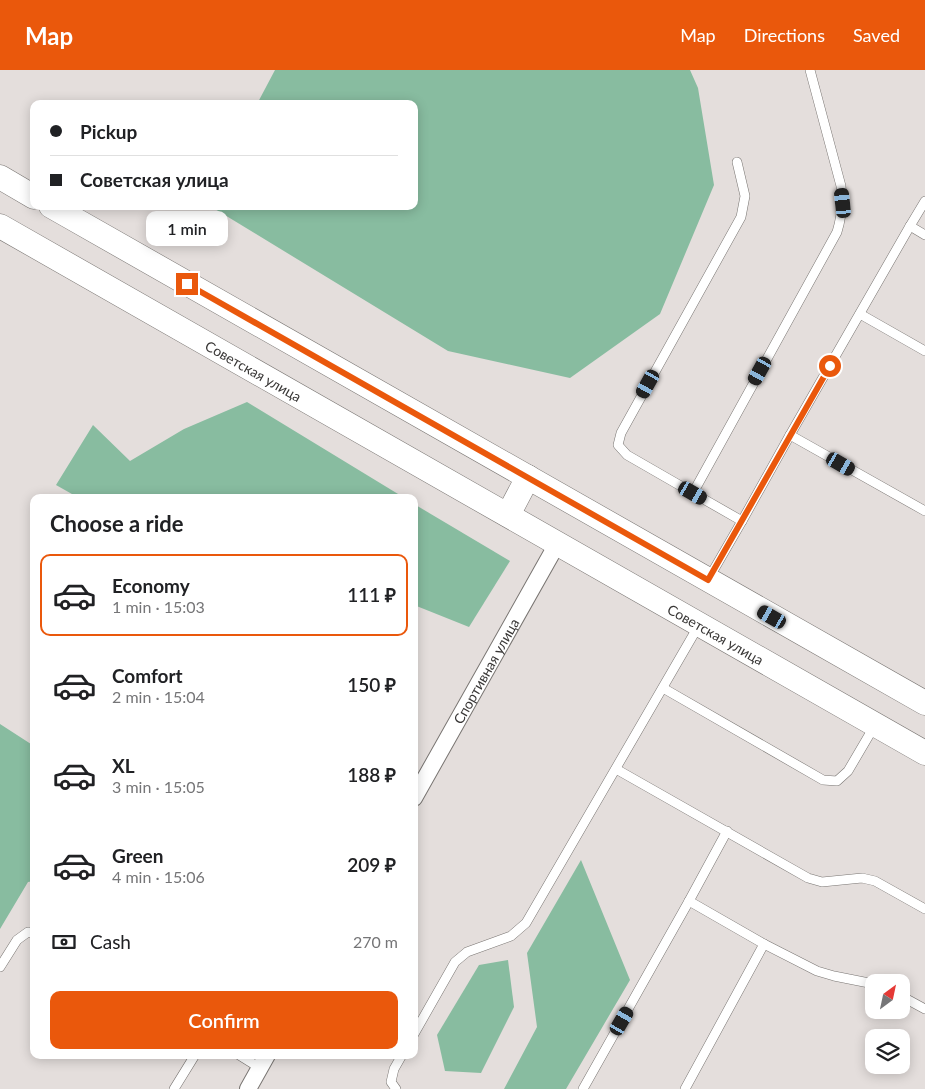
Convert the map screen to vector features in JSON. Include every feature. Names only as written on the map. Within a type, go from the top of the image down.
[{"type":"street","points":[[0,177],[30,194]]},
{"type":"street","points":[[58,210],[925,702]]},
{"type":"street","name":"Советская улица","points":[[0,226],[925,753]]},
{"type":"street","points":[[508,515],[528,477]]},
{"type":"street","name":"Спортивная улица","points":[[418,791],[557,544]]},
{"type":"street","points":[[248,1089],[264,1061]]},
{"type":"lane","points":[[693,493],[832,241],[842,219],[841,186],[810,70]]},
{"type":"lane","points":[[737,162],[746,196],[741,217],[620,433],[618,445],[627,455],[742,521]]},
{"type":"lane","points":[[708,580],[925,201]]},
{"type":"lane","points":[[910,226],[925,235]]},
{"type":"lane","points":[[860,314],[925,351]]},
{"type":"lane","points":[[790,435],[925,512]]},
{"type":"lane","points":[[418,1027],[455,962],[467,952],[511,936],[526,922],[699,625]]},
{"type":"lane","points":[[663,688],[823,780],[837,781],[848,771],[875,724]]},
{"type":"lane","points":[[616,768],[808,878],[822,882],[862,878],[876,881],[925,909]]},
{"type":"lane","points":[[583,1089],[727,832]]},
{"type":"lane","points":[[689,901],[764,944],[817,971],[865,982]]},
{"type":"lane","points":[[0,967],[18,940],[30,932]]},
{"type":"lane","points":[[686,1089],[764,944]]},
{"type":"lane","points":[[910,1001],[925,1009]]},
{"type":"lane","points":[[174,1089],[193,1059]]},
{"type":"lane","points":[[396,1089],[391,1082],[394,1069],[400,1059]]},
{"type":"green space","points":[[275,70],[690,70],[698,88],[714,185],[660,314],[570,378],[448,351],[217,210],[418,210],[418,100],[259,100]]},
{"type":"green space","points":[[247,402],[398,494],[72,494],[56,485],[93,425],[130,461],[184,429]]},
{"type":"green space","points":[[418,506],[510,561],[469,627],[418,607]]},
{"type":"green space","points":[[0,724],[30,743],[30,882],[28,882],[0,929]]},
{"type":"green space","points":[[581,860],[630,980],[566,1089],[504,1089],[537,1027],[527,953]]},
{"type":"green space","points":[[508,960],[514,1007],[481,1073],[445,1071],[437,1035],[479,965]]},
{"type":"route","points":[[187,284],[708,580],[830,366]]}]
